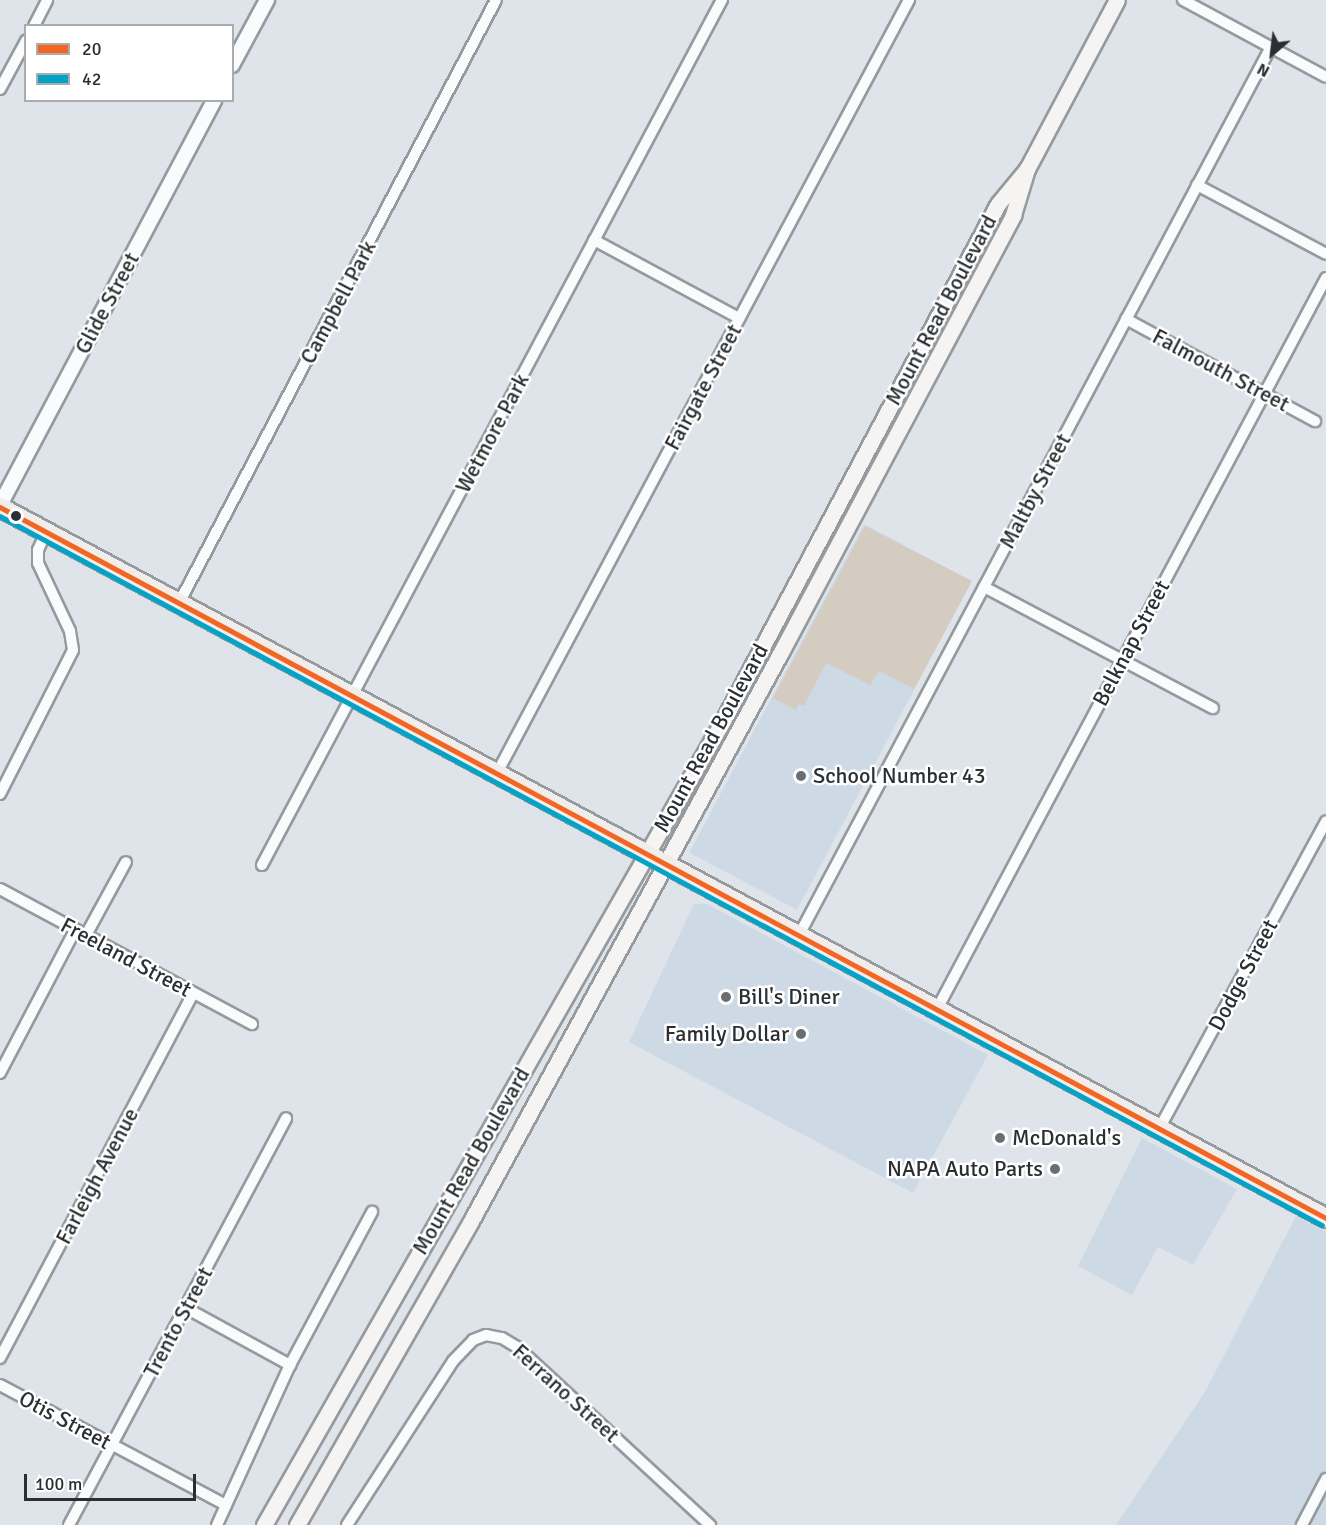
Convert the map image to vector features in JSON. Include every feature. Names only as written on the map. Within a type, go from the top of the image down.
[{"type":"main road","name":"Mount Read Boulevard","points":[[297,1525],[471,1221],[666,864],[1013,214],[1027,169],[1117,0]]},
{"type":"main road","name":"Mount Read Boulevard","points":[[264,1525],[735,698],[998,204],[1027,169]]},
{"type":"main road","points":[[0,506],[1326,1218]]},
{"type":"street","points":[[35,24],[47,0]]},
{"type":"street","points":[[234,61],[267,0]]},
{"type":"street","name":"Campbell Park","points":[[179,603],[496,0]]},
{"type":"street","name":"Wetmore Park","points":[[262,865],[722,0]]},
{"type":"street","name":"Fairgate Street","points":[[497,773],[909,0]]},
{"type":"street","points":[[1183,0],[1326,77]]},
{"type":"street","points":[[0,89],[24,45]]},
{"type":"street","name":"Maltby Street","points":[[799,935],[1271,47]]},
{"type":"street","name":"Glide Street","points":[[0,506],[213,102]]},
{"type":"street","points":[[1197,185],[1326,254]]},
{"type":"street","points":[[594,240],[740,318]]},
{"type":"street","name":"Belknap Street","points":[[937,1009],[1326,278]]},
{"type":"street","name":"Falmouth Street","points":[[1126,319],[1315,421]]},
{"type":"street","points":[[0,794],[73,650],[70,631],[38,563],[38,550],[46,532]]},
{"type":"street","points":[[984,587],[1213,708]]},
{"type":"street","name":"Dodge Street","points":[[1160,1129],[1326,821]]},
{"type":"street","points":[[86,935],[126,862]]},
{"type":"street","name":"Freeland Street","points":[[0,889],[252,1024]]},
{"type":"street","points":[[0,1073],[75,930]]},
{"type":"street","name":"Farleigh Avenue","points":[[0,1358],[194,993]]},
{"type":"street","name":"Trento Street","points":[[69,1525],[286,1118]]},
{"type":"street","points":[[217,1525],[290,1365],[372,1212]]},
{"type":"street","points":[[186,1308],[290,1365]]},
{"type":"street","name":"Ferrano Street","points":[[347,1525],[453,1361],[473,1340],[486,1335],[502,1338],[517,1347],[710,1525]]},
{"type":"street","name":"Otis Street","points":[[0,1385],[226,1505]]},
{"type":"street","points":[[1302,1525],[1326,1479]]},
{"type":"shaded area","name":"School Number 43","points":[[864,524],[972,581],[797,910],[689,852]]},
{"type":"shaded area","points":[[865,526],[972,581],[914,689],[879,671],[870,685],[826,663],[804,706],[799,704],[796,710],[773,698]]},
{"type":"shaded area","points":[[694,904],[707,904],[988,1055],[913,1193],[629,1042]]},
{"type":"shaded area","points":[[1142,1138],[1237,1189],[1193,1265],[1158,1247],[1132,1295],[1078,1266]]},
{"type":"shaded area","points":[[1296,1216],[1326,1232],[1326,1525],[1116,1525],[1205,1392]]},
{"type":"transit line","name":"20","points":[[0,507],[1326,1218]]},
{"type":"transit line","name":"42","points":[[0,516],[1322,1225]]},
{"type":"place","name":"School Number 43","points":[[801,776]]},
{"type":"place","name":"Bill's Diner","points":[[726,997]]},
{"type":"place","name":"Family Dollar","points":[[801,1034]]},
{"type":"place","name":"McDonald's","points":[[1000,1138]]},
{"type":"place","name":"NAPA Auto Parts","points":[[1055,1169]]}]
